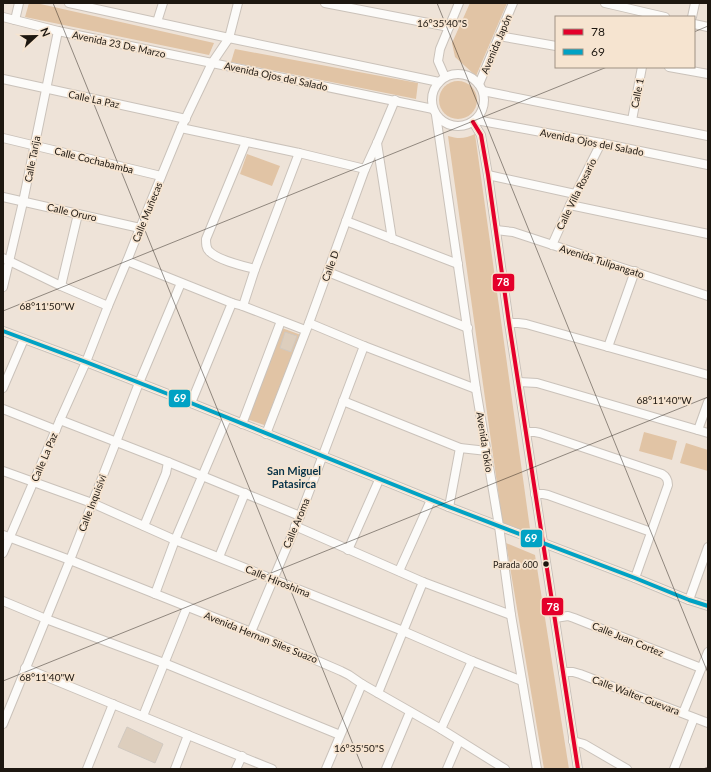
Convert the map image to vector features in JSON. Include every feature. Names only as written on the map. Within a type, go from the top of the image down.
[{"type":"street","points":[[15,20],[19,3]]},
{"type":"street","points":[[69,3],[89,5],[229,38],[442,79]]},
{"type":"street","points":[[157,22],[163,3]]},
{"type":"street","name":"Calle Muñecas","points":[[86,362],[181,128],[212,63],[229,38],[238,3]]},
{"type":"street","points":[[325,3],[449,27]]},
{"type":"street","points":[[442,79],[438,61],[440,49],[460,3]]},
{"type":"street","name":"Avenida Japón","points":[[481,88],[513,3]]},
{"type":"street","points":[[605,3],[636,7],[654,16]]},
{"type":"street","points":[[692,16],[695,3]]},
{"type":"street","name":"Avenida 23 De Marzo","points":[[3,18],[212,63]]},
{"type":"street","points":[[695,24],[708,27]]},
{"type":"street","name":"Calle Tarija","points":[[3,287],[6,259],[23,202],[58,31]]},
{"type":"street","points":[[500,36],[555,46]]},
{"type":"street","name":"Avenida Ojos del Salado","points":[[212,63],[395,100],[435,112]]},
{"type":"street","name":"Calle 1","points":[[632,120],[642,68]]},
{"type":"street","points":[[675,68],[708,74]]},
{"type":"street","points":[[452,74],[467,75],[474,79],[481,88],[484,104],[480,115],[474,121],[462,126],[448,125],[442,121],[435,112],[432,94],[435,87],[442,79],[452,74]]},
{"type":"street","name":"Calle La Paz","points":[[3,79],[186,119]]},
{"type":"street","points":[[481,88],[708,136]]},
{"type":"street","name":"Calle D","points":[[266,434],[328,272],[365,169],[378,143],[395,100]]},
{"type":"street","name":"Avenida Tokio","points":[[435,112],[476,388],[499,526],[510,615],[537,769]]},
{"type":"street","points":[[474,121],[481,135],[488,175],[509,323],[578,769]]},
{"type":"street","name":"Avenida Ojos del Salado","points":[[474,121],[601,143],[708,165]]},
{"type":"street","points":[[181,128],[298,152],[365,169]]},
{"type":"street","name":"Calle Cochabamba","points":[[3,138],[161,176]]},
{"type":"street","points":[[246,142],[206,239],[206,245],[208,250],[213,254],[255,269]]},
{"type":"street","points":[[378,143],[392,239]]},
{"type":"street","name":"Calle Villa Rosario","points":[[552,245],[575,194],[601,143]]},
{"type":"street","points":[[243,306],[298,152]]},
{"type":"street","points":[[488,175],[575,194]]},
{"type":"street","name":"Calle Oruro","points":[[3,197],[140,228]]},
{"type":"street","points":[[570,205],[708,234]]},
{"type":"street","points":[[60,286],[78,214]]},
{"type":"street","points":[[346,221],[458,264]]},
{"type":"street","name":"Avenida Tulipangato","points":[[496,230],[507,230],[708,296]]},
{"type":"street","points":[[6,259],[60,286],[108,306]]},
{"type":"street","points":[[128,261],[281,321],[307,327],[364,346],[476,388]]},
{"type":"street","points":[[608,347],[635,271]]},
{"type":"street","points":[[328,272],[468,328]]},
{"type":"street","name":"Calle Inquisivi","points":[[3,724],[181,282]]},
{"type":"street","points":[[191,403],[232,303]]},
{"type":"street","points":[[242,424],[281,321]]},
{"type":"street","points":[[509,323],[526,324],[708,375]]},
{"type":"street","points":[[3,331],[191,403],[448,507],[708,606]]},
{"type":"street","points":[[3,388],[24,340]]},
{"type":"street","name":"Calle Aroma","points":[[251,632],[300,516],[364,346]]},
{"type":"street","name":"Calle La Paz","points":[[3,553],[6,536],[34,483],[86,362]]},
{"type":"street","points":[[518,382],[537,383],[708,433]]},
{"type":"street","points":[[343,401],[460,448],[487,451]]},
{"type":"street","points":[[698,430],[708,402]]},
{"type":"street","points":[[3,410],[56,430]]},
{"type":"street","points":[[155,594],[227,418]]},
{"type":"street","points":[[60,420],[300,516]]},
{"type":"street","points":[[526,432],[540,433],[662,474],[666,477],[668,485],[635,578]]},
{"type":"street","points":[[448,507],[460,448]]},
{"type":"street","points":[[144,526],[166,473],[168,462]]},
{"type":"street","name":"Calle Hiroshima","points":[[3,471],[92,503],[176,540],[403,631],[522,681]]},
{"type":"street","points":[[348,550],[379,480]]},
{"type":"street","points":[[219,557],[245,493]]},
{"type":"street","points":[[535,494],[548,495],[651,532]]},
{"type":"street","points":[[399,571],[431,500]]},
{"type":"street","points":[[296,526],[423,582],[510,615]]},
{"type":"street","name":"Avenida Hernan Siles Suazo","points":[[6,536],[251,632],[341,671],[441,729],[505,769]]},
{"type":"street","points":[[689,600],[708,547]]},
{"type":"street","points":[[378,693],[423,582]]},
{"type":"street","points":[[3,601],[46,619],[164,663],[340,735]]},
{"type":"street","points":[[143,716],[187,607]]},
{"type":"street","name":"Calle Juan Cortez","points":[[555,618],[568,616],[574,618],[701,668]]},
{"type":"street","points":[[683,714],[708,652]]},
{"type":"street","points":[[441,729],[472,661]]},
{"type":"street","points":[[25,668],[188,736],[272,769]]},
{"type":"street","name":"Calle Walter Guevara","points":[[563,672],[580,674],[708,723]]},
{"type":"street","points":[[326,769],[362,684]]},
{"type":"street","points":[[87,769],[113,704]]},
{"type":"street","points":[[386,769],[410,712]]},
{"type":"street","points":[[674,769],[694,718]]},
{"type":"street","points":[[175,769],[188,736]]},
{"type":"street","points":[[447,769],[459,741]]},
{"type":"street","points":[[573,741],[584,744],[627,769]]},
{"type":"street","points":[[236,769],[242,756]]},
{"type":"shaded area","points":[[29,3],[36,3],[214,43],[209,55],[25,17]]},
{"type":"shaded area","points":[[470,3],[507,3],[476,76],[455,57],[452,43]]},
{"type":"shaded area","points":[[235,49],[418,83],[416,99],[231,62]]},
{"type":"shaded area","points":[[458,81],[471,87],[477,100],[471,113],[458,119],[445,113],[439,100],[445,87]]},
{"type":"shaded area","points":[[475,134],[531,536],[503,526],[448,136],[462,138]]},
{"type":"shaded area","points":[[247,154],[280,166],[272,186],[240,174]]},
{"type":"shaded area","points":[[282,328],[301,335],[267,426],[247,419]]},
{"type":"shaded area","points":[[644,432],[677,441],[672,460],[639,451]]},
{"type":"shaded area","points":[[686,443],[708,450],[708,471],[680,463]]},
{"type":"shaded area","points":[[506,543],[535,555],[569,769],[544,769]]},
{"type":"building","points":[[285,332],[297,336],[291,352],[280,348]]},
{"type":"building","points":[[127,727],[163,744],[155,763],[118,747]]},
{"type":"transit line","name":"78","points":[[473,122],[481,135],[488,175],[509,323],[578,769]]},
{"type":"transit line","name":"69","points":[[3,331],[191,403],[449,507],[708,606]]},
{"type":"place","name":"Parada 600","points":[[546,564]]},
{"type":"district","name":"San Miguel Patasirca","points":[[294,477]]}]
